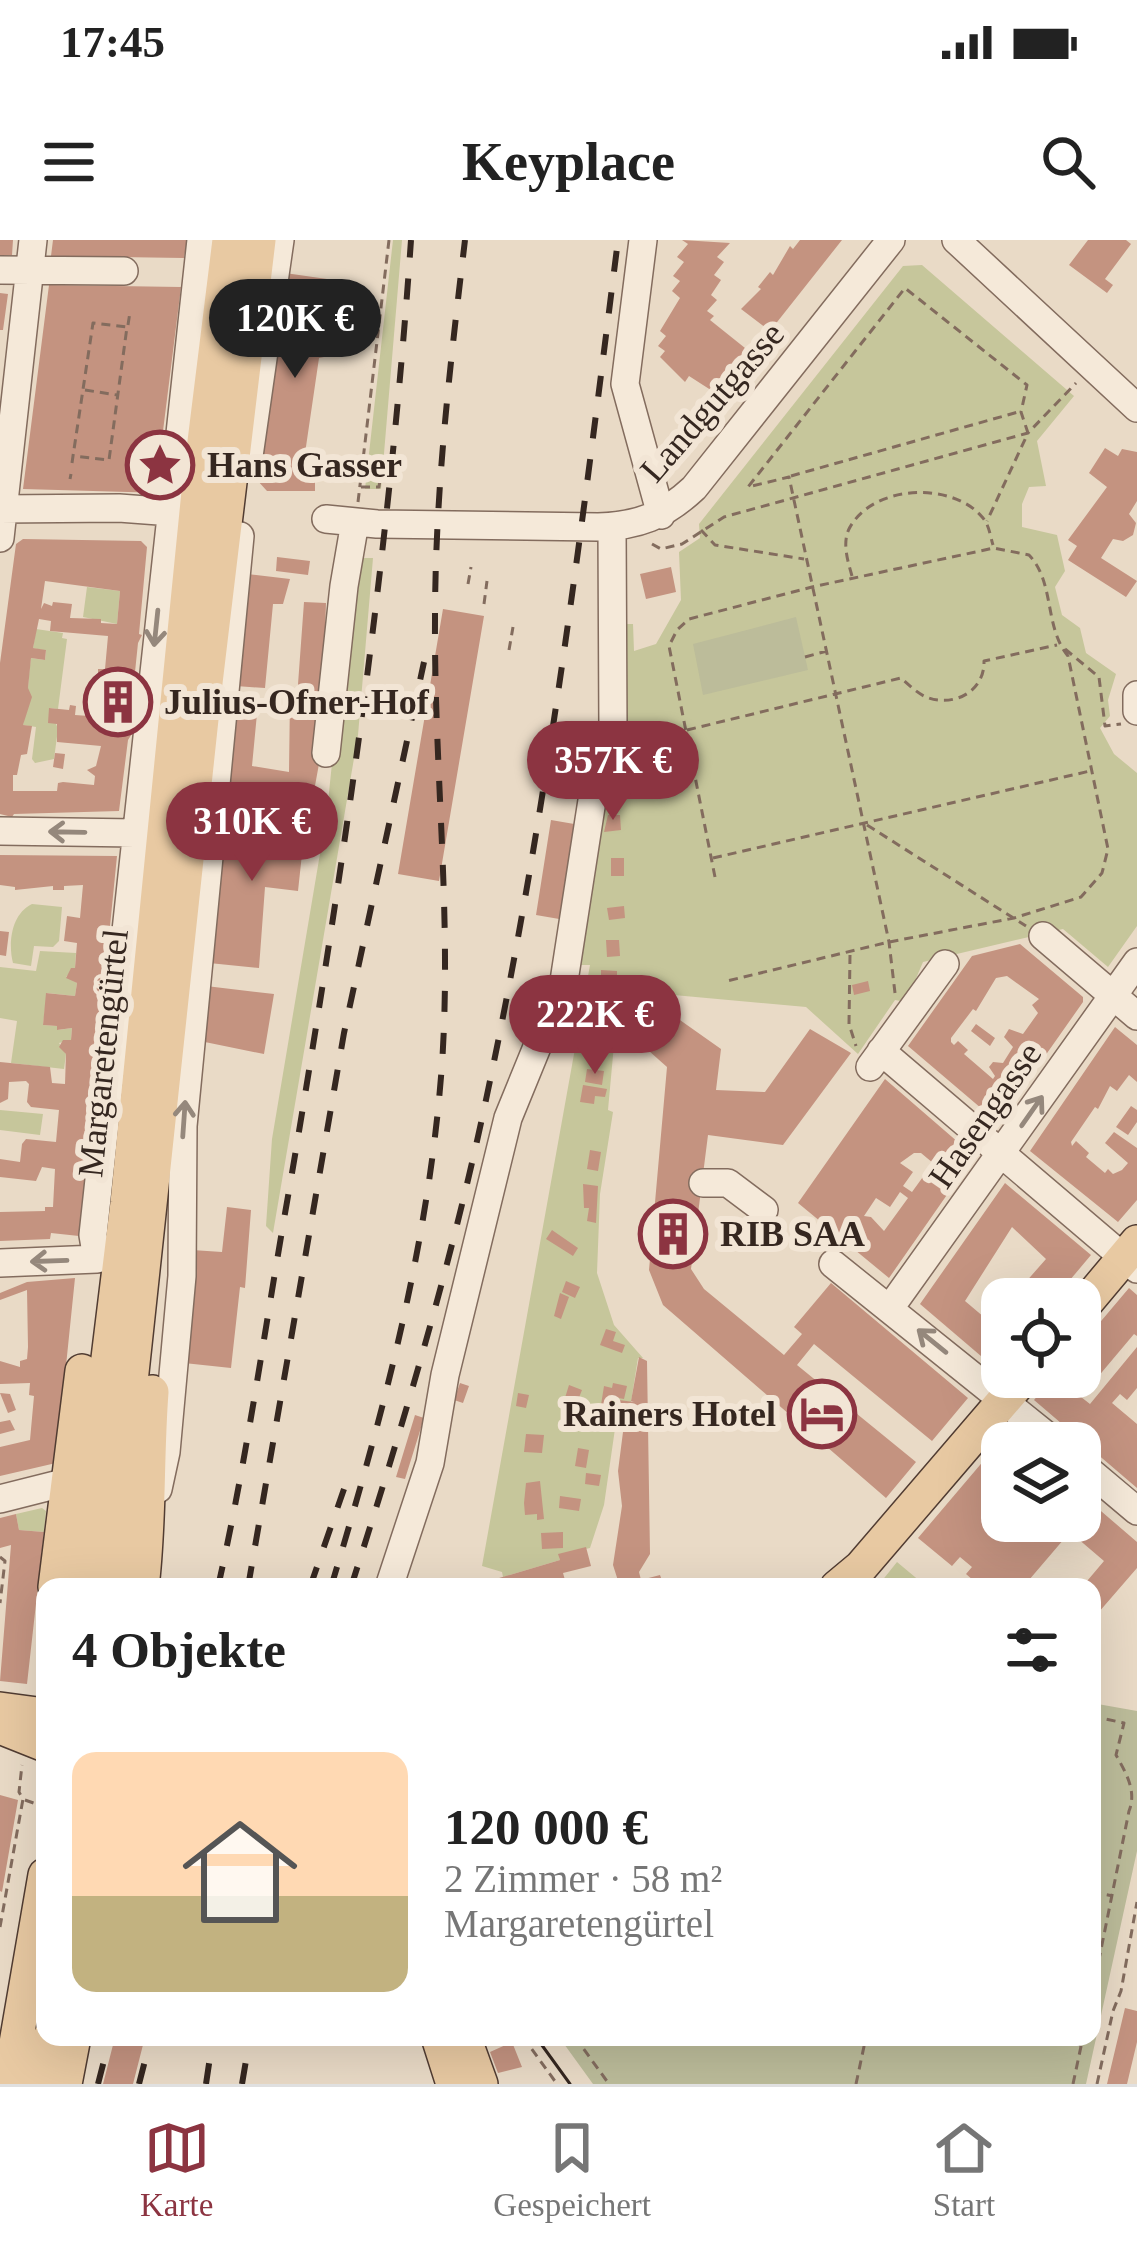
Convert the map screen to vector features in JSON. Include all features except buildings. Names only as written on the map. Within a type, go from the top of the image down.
[{"type":"main road","name":"Margaretengürtel","points":[[81,1578],[208,514],[229,240]]},
{"type":"main road","name":"Margaretengürtel","points":[[110,1578],[159,1127],[222,692],[208,514],[259,240]]},
{"type":"main road","points":[[143,1578],[164,1244],[159,1127]]},
{"type":"main road","points":[[56,1578],[97,1259],[127,1203]]},
{"type":"main road","points":[[1101,1289],[1133,1256]]},
{"type":"main road","points":[[848,1578],[1006,1398]]},
{"type":"main road","points":[[9,2084],[36,1927]]},
{"type":"main road","points":[[26,2084],[36,2023]]},
{"type":"main road","points":[[42,2084],[48,2046]]},
{"type":"main road","points":[[65,2084],[72,2046]]},
{"type":"main road","points":[[441,2046],[453,2084]]},
{"type":"main road","points":[[467,2046],[481,2084]]},
{"type":"street","points":[[0,538],[33,240]]},
{"type":"street","name":"Margaretengürtel","points":[[97,1259],[93,1234],[135,833],[208,514],[201,240]]},
{"type":"street","name":"Margaretengürtel","points":[[208,514],[243,490],[280,240]]},
{"type":"street","points":[[643,240],[625,383],[661,514]]},
{"type":"street","name":"Landgutgasse","points":[[340,520],[612,527],[661,514],[694,488],[891,240]]},
{"type":"street","points":[[956,240],[1137,409]]},
{"type":"street","points":[[0,269],[124,271]]},
{"type":"street","points":[[2,509],[208,514]]},
{"type":"street","points":[[326,753],[344,586],[340,520]]},
{"type":"street","points":[[392,1578],[430,1463],[445,1376],[508,1118],[564,981],[595,781],[613,732],[612,527]]},
{"type":"street","name":"Margaretengürtel","points":[[149,1527],[166,1452],[182,1276],[183,1126],[222,692]]},
{"type":"street","points":[[1137,695],[1137,709]]},
{"type":"street","points":[[0,831],[135,833]]},
{"type":"street","points":[[1043,936],[1137,1016]]},
{"type":"street","name":"Hasengasse","points":[[890,1308],[959,1196],[1002,1152],[1137,962]]},
{"type":"street","points":[[945,964],[876,1059],[1133,1256]]},
{"type":"street","points":[[703,1183],[728,1183],[764,1210]]},
{"type":"street","points":[[0,1263],[97,1259]]},
{"type":"street","points":[[833,1264],[981,1367]]},
{"type":"street","points":[[1021,1398],[1040,1422]]},
{"type":"street","points":[[1101,1481],[1137,1511]]},
{"type":"street","points":[[0,1498],[67,1482]]},
{"type":"path","points":[[340,520],[361,487],[389,240]]},
{"type":"path","points":[[1021,412],[748,487],[905,288],[1027,385],[1021,412],[1028,433]]},
{"type":"path","points":[[127,326],[93,322],[72,459],[109,460],[130,312]]},
{"type":"path","points":[[987,521],[1028,433],[1089,368]]},
{"type":"path","points":[[83,390],[118,395]]},
{"type":"path","points":[[652,544],[661,549],[682,544],[724,517],[1028,433]]},
{"type":"path","points":[[361,487],[380,487],[381,472]]},
{"type":"path","points":[[789,477],[890,942],[896,1000],[910,1012]]},
{"type":"path","points":[[852,578],[846,545],[849,530],[862,514],[892,496],[911,492],[968,505],[987,521],[994,548]]},
{"type":"path","points":[[700,529],[715,545],[806,560]]},
{"type":"path","points":[[715,877],[669,646],[676,630],[689,619],[852,578],[994,548],[1029,555],[1036,562],[1058,644],[1068,656],[1108,849],[1102,873],[1081,897],[1014,919],[890,942],[728,981]]},
{"type":"path","points":[[468,584],[471,567]]},
{"type":"path","points":[[484,604],[488,581]]},
{"type":"path","points":[[509,650],[513,627]]},
{"type":"path","points":[[685,730],[902,678],[921,695],[948,701],[974,689],[982,678],[984,661],[1058,644]]},
{"type":"path","points":[[1058,644],[1100,677],[1105,726]]},
{"type":"path","points":[[805,657],[826,651]]},
{"type":"path","points":[[711,859],[1091,770]]},
{"type":"path","points":[[865,823],[1043,936]]},
{"type":"path","points":[[849,953],[849,1024],[855,1045],[876,1059]]},
{"type":"path","points":[[0,1557],[5,1561],[0,1603]]},
{"type":"path","points":[[1101,1718],[1124,1723],[1116,1754],[1134,1787],[1136,1801],[1101,1942]]},
{"type":"path","points":[[0,1927],[23,1799],[36,1804]]},
{"type":"path","points":[[1101,1894],[1113,1896]]},
{"type":"path","points":[[1097,2084],[1137,1902]]},
{"type":"path","points":[[530,2046],[557,2084]]},
{"type":"path","points":[[582,2046],[609,2084]]},
{"type":"path","points":[[856,2084],[864,2046]]},
{"type":"path","points":[[1073,2084],[1081,2046]]},
{"type":"green space","points":[[393,240],[402,240],[381,489],[365,489]]},
{"type":"green space","points":[[922,265],[1074,396],[1037,441],[1046,486],[1029,487],[1022,504],[1022,527],[1057,535],[1065,571],[1055,587],[1062,615],[1080,628],[1086,653],[1116,674],[1108,700],[1110,716],[1100,728],[1114,754],[1137,773],[1137,926],[1108,967],[1063,929],[923,962],[906,1002],[895,1000],[858,1054],[806,1007],[619,990],[597,1273],[614,1325],[643,1358],[638,1358],[631,1402],[619,1401],[604,1505],[590,1548],[503,1577],[502,1572],[482,1566],[590,965],[581,965],[601,781],[611,781],[617,771],[619,624],[633,624],[634,651],[656,644],[681,600],[679,552],[700,538],[699,524],[903,266]]},
{"type":"green space","points":[[353,558],[373,558],[358,735],[273,1233],[266,1226],[272,1139],[327,812]]},
{"type":"green space","points":[[87,587],[120,591],[117,624],[83,617]]},
{"type":"green space","points":[[796,617],[808,670],[703,695],[693,644]]},
{"type":"green space","points":[[36,629],[63,633],[62,638],[67,639],[58,709],[50,708],[58,729],[54,759],[35,763],[36,727],[23,725],[31,658],[45,660],[46,651],[33,648]]},
{"type":"green space","points":[[32,904],[62,907],[59,941],[53,947],[34,946],[31,966],[13,963],[11,947],[15,922]]},
{"type":"green space","points":[[40,951],[76,953],[75,968],[66,977],[77,983],[75,996],[47,993],[43,1025],[72,1028],[71,1040],[59,1043],[66,1054],[64,1069],[11,1063],[17,1021],[0,1018],[0,967],[36,971]]},
{"type":"green space","points":[[0,1110],[43,1114],[40,1135],[0,1130]]},
{"type":"green space","points":[[46,1511],[44,1532],[19,1530],[16,1514]]},
{"type":"green space","points":[[897,1562],[916,1578],[884,1578]]},
{"type":"green space","points":[[1101,1705],[1137,1711],[1137,1851],[1101,2015]]},
{"type":"green space","points":[[566,2046],[1094,2046],[1086,2084],[593,2084]]},
{"type":"tram line","points":[[543,2046],[570,2084]]},
{"type":"railway","points":[[220,1578],[239,1487],[346,832],[390,478],[411,240]]},
{"type":"railway","points":[[334,1578],[401,1328],[436,1131],[445,1008],[436,572],[444,429],[465,240]]},
{"type":"railway","points":[[354,1578],[442,1281],[508,989],[562,669],[618,240]]},
{"type":"railway","points":[[250,1578],[344,1033],[424,662]]},
{"type":"railway","points":[[313,1578],[344,1489]]},
{"type":"railway","points":[[98,2084],[108,2046]]},
{"type":"railway","points":[[139,2084],[149,2046]]},
{"type":"railway","points":[[206,2084],[212,2046]]},
{"type":"railway","points":[[242,2084],[248,2046]]},
{"type":"place","name":"Hans Gasser","points":[[160,465]]},
{"type":"place","name":"Julius-Ofner-Hof","points":[[118,702]]},
{"type":"place","name":"RIB SAA","points":[[673,1234]]},
{"type":"place","name":"Rainers Hotel","points":[[822,1414]]}]
